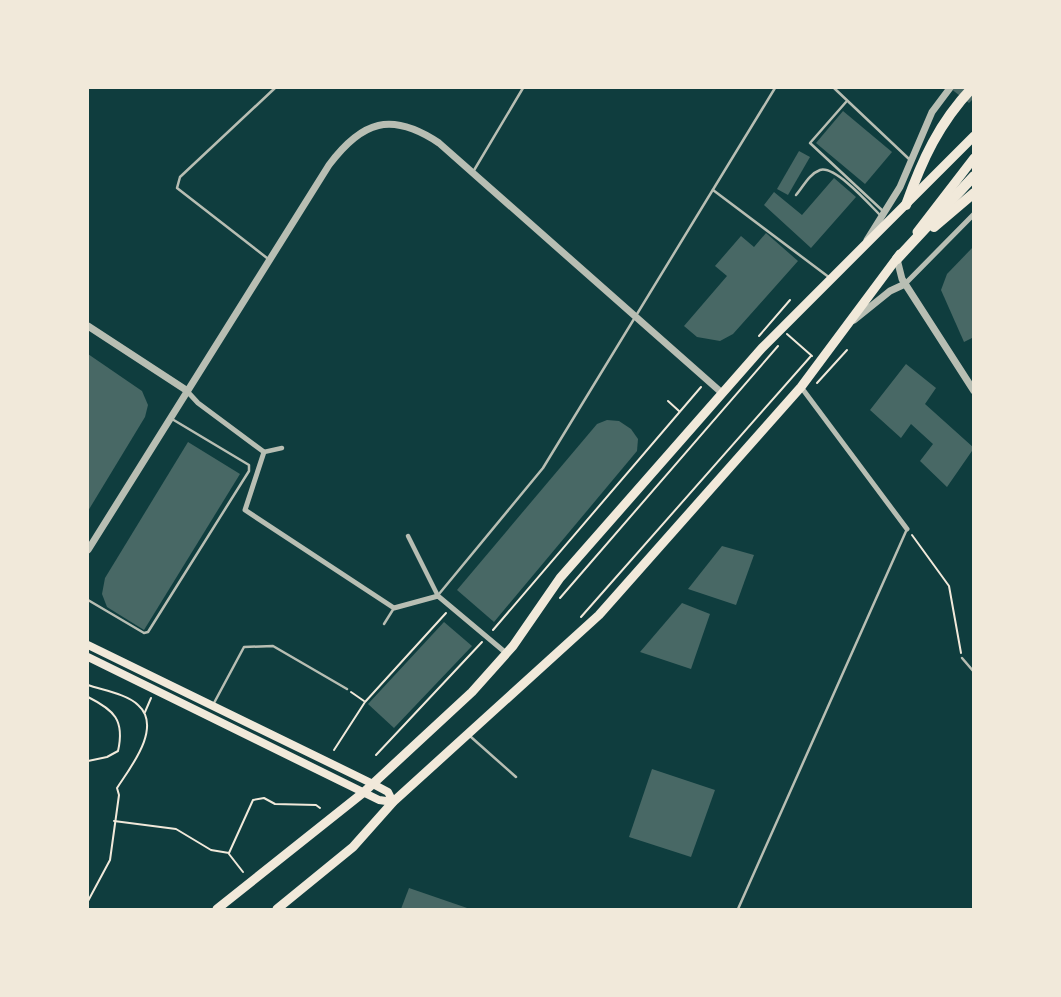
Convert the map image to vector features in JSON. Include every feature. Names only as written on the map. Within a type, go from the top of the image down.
[{"type":"highway","points":[[906,205],[930,143],[948,115],[972,88]]},
{"type":"highway","points":[[217,909],[364,792],[472,692],[506,653],[560,578],[722,393],[830,278],[974,136]]},
{"type":"highway","points":[[277,909],[353,846],[393,803],[599,615],[805,389],[849,323],[974,158]]},
{"type":"highway","points":[[897,259],[974,176]]},
{"type":"highway","points":[[897,259],[974,193]]},
{"type":"main road","points":[[88,645],[373,784],[388,792],[393,803]]},
{"type":"main road","points":[[88,657],[364,792],[393,803]]},
{"type":"street","points":[[860,249],[912,161],[932,112],[950,88]]},
{"type":"street","points":[[88,550],[328,164],[347,140],[360,131],[388,123],[405,125],[439,144],[722,393]]},
{"type":"street","points":[[849,323],[890,291],[905,284],[974,214]]},
{"type":"street","points":[[897,259],[905,284],[974,391]]},
{"type":"street","points":[[88,326],[186,390],[198,403],[264,452],[282,448]]},
{"type":"street","points":[[805,389],[907,529]]},
{"type":"street","points":[[264,452],[245,510],[394,608],[440,597]]},
{"type":"street","points":[[408,536],[440,597],[506,653]]},
{"type":"lane","points":[[268,259],[177,188],[180,177],[275,88]]},
{"type":"lane","points":[[472,173],[523,88]]},
{"type":"lane","points":[[440,597],[543,468],[775,88]]},
{"type":"lane","points":[[834,88],[912,161]]},
{"type":"lane","points":[[846,102],[810,143],[883,214]]},
{"type":"lane","points":[[796,195],[811,175],[822,169],[833,170],[883,214]]},
{"type":"lane","points":[[713,190],[830,278]]},
{"type":"lane","points":[[88,600],[144,633],[148,632],[249,471],[250,465],[170,417]]},
{"type":"lane","points":[[738,909],[907,529]]},
{"type":"lane","points":[[384,624],[394,608]]},
{"type":"lane","points":[[212,705],[244,647],[273,646],[347,690]]},
{"type":"lane","points":[[962,658],[974,672]]},
{"type":"lane","points":[[468,734],[516,777]]},
{"type":"path","points":[[756,339],[790,300]]},
{"type":"path","points":[[772,321],[820,363]]},
{"type":"path","points":[[559,597],[781,344]]},
{"type":"path","points":[[805,389],[847,350]]},
{"type":"path","points":[[581,617],[811,356]]},
{"type":"path","points":[[376,755],[487,637],[706,381]]},
{"type":"path","points":[[668,401],[680,411]]},
{"type":"path","points":[[907,529],[949,586],[962,658]]},
{"type":"path","points":[[334,750],[365,702],[452,607]]},
{"type":"path","points":[[88,685],[138,704],[144,713],[147,727],[141,750],[117,788],[119,795],[110,860],[88,901]]},
{"type":"path","points":[[144,713],[156,690]]},
{"type":"path","points":[[347,690],[365,702]]},
{"type":"path","points":[[88,697],[105,705],[118,719],[122,734],[118,751],[107,757],[88,761]]},
{"type":"path","points":[[229,853],[253,800],[264,798],[275,804],[316,805],[320,808]]},
{"type":"path","points":[[114,821],[176,829],[211,850],[229,853],[243,872]]},
{"type":"building","points":[[950,88],[974,88],[974,98],[969,103]]},
{"type":"building","points":[[843,111],[892,152],[865,184],[816,143]]},
{"type":"building","points":[[799,151],[810,157],[788,195],[777,189]]},
{"type":"building","points":[[834,178],[856,197],[811,248],[764,205],[774,192],[802,215]]},
{"type":"building","points":[[766,233],[798,261],[733,334],[720,341],[697,337],[684,326],[727,276],[715,266],[741,236],[754,247]]},
{"type":"building","points":[[974,246],[974,337],[964,342],[941,290],[947,274]]},
{"type":"building","points":[[88,354],[142,391],[148,405],[145,417],[88,511]]},
{"type":"building","points":[[906,364],[936,388],[925,404],[974,448],[947,487],[920,461],[933,444],[911,424],[901,438],[870,410]]},
{"type":"building","points":[[607,420],[619,421],[631,429],[638,439],[637,451],[494,622],[457,590],[597,424]]},
{"type":"building","points":[[188,442],[240,474],[144,630],[107,607],[102,594],[105,578]]},
{"type":"building","points":[[722,546],[754,555],[736,605],[688,589]]},
{"type":"building","points":[[682,603],[710,614],[691,669],[640,652]]},
{"type":"building","points":[[444,622],[472,646],[394,728],[368,704]]},
{"type":"building","points":[[652,769],[715,790],[691,857],[629,837]]},
{"type":"building","points":[[409,888],[470,909],[401,909]]}]
